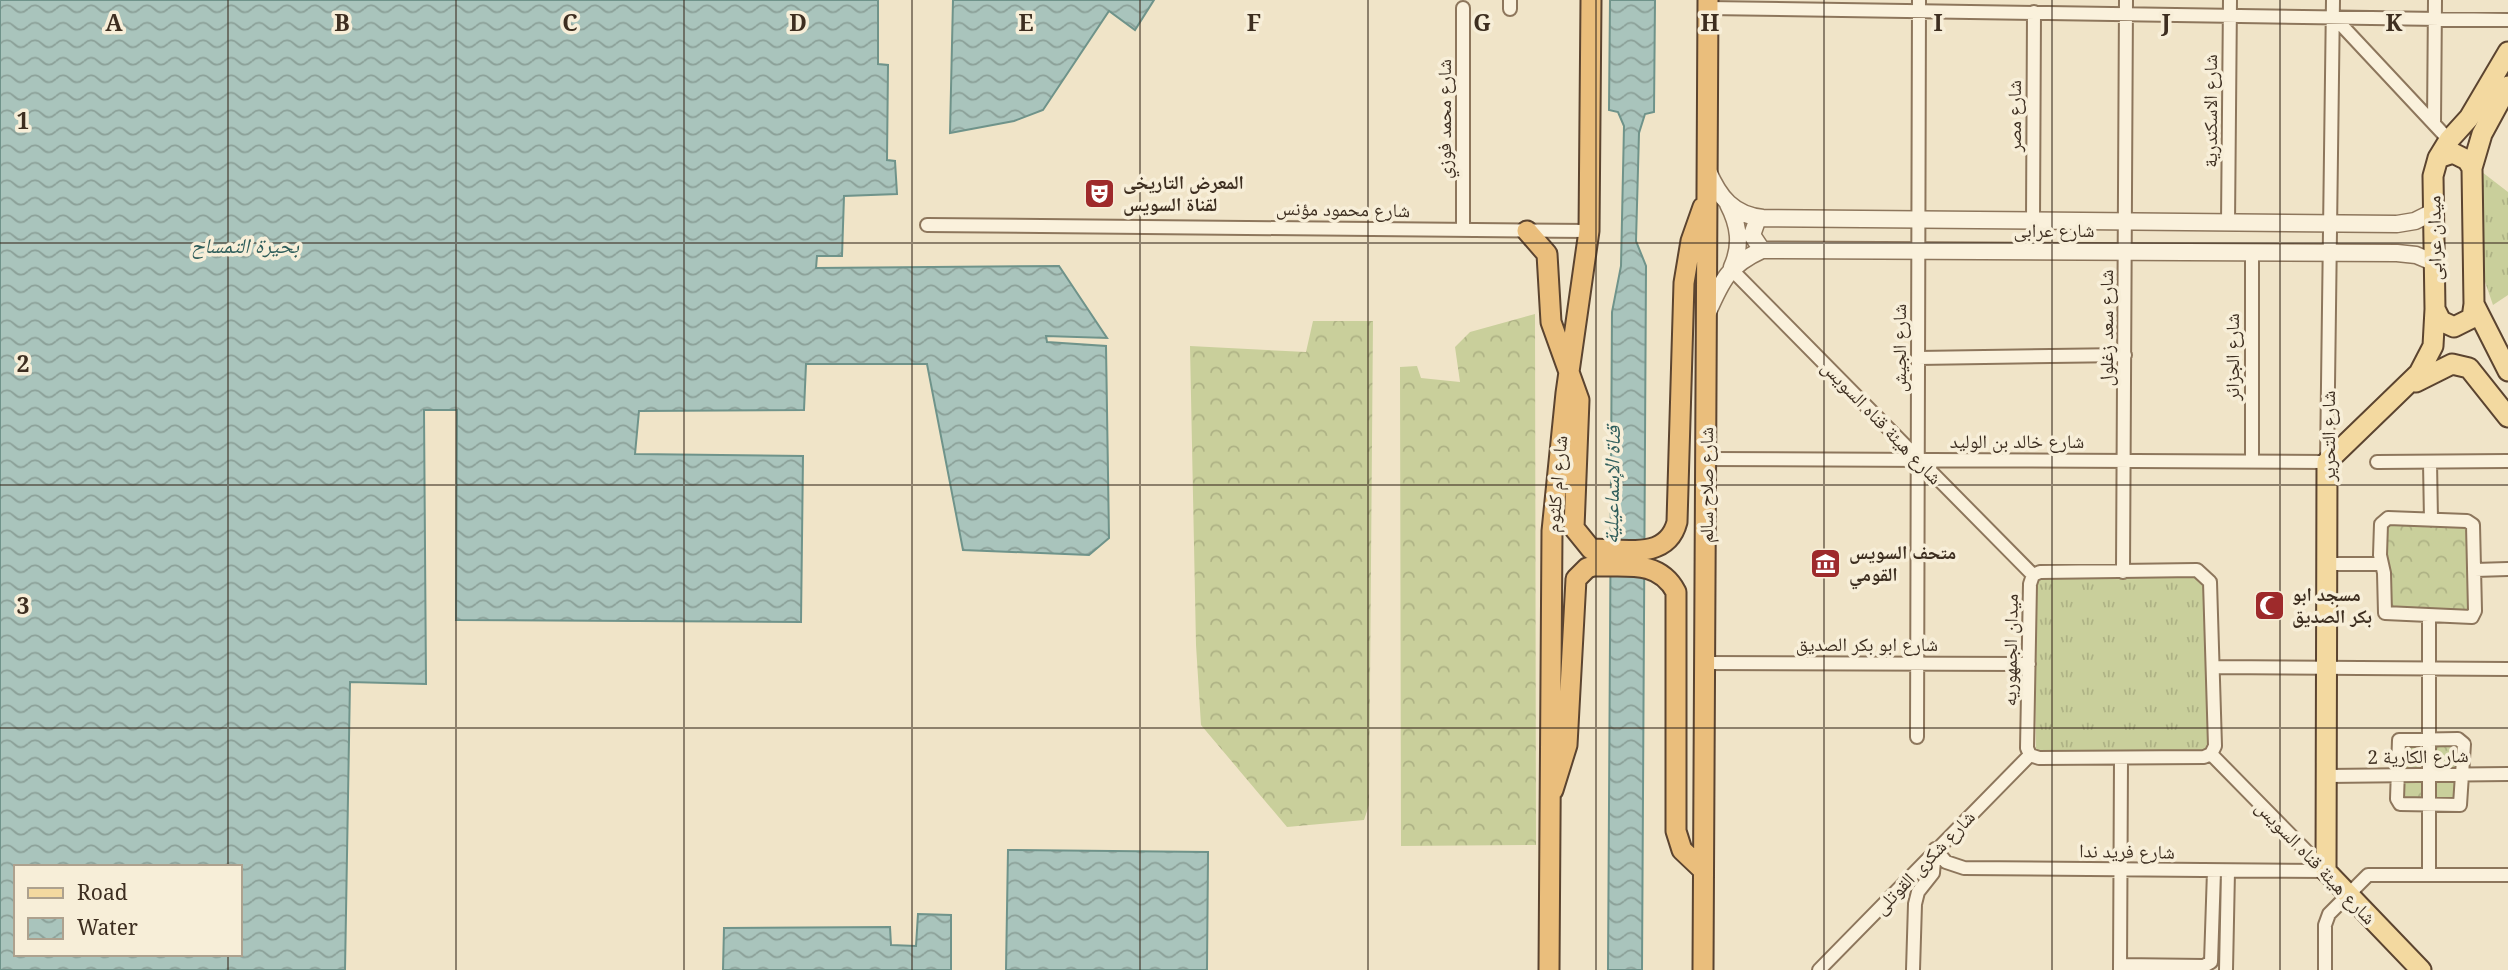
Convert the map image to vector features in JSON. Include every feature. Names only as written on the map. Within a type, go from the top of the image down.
[{"type":"highway","name":"شارع ام كلثوم","points":[[1549,970],[1552,531],[1569,370],[1590,231],[1591,0]]},
{"type":"highway","name":"شارع صلاح سالم","points":[[1703,970],[1708,4]]},
{"type":"highway","points":[[1592,558],[1653,559],[1670,540],[1677,522],[1684,283],[1691,241],[1707,195]]},
{"type":"highway","points":[[1527,231],[1547,254],[1551,322],[1578,390],[1580,413],[1574,528],[1592,558]]},
{"type":"highway","points":[[1549,797],[1559,777],[1567,745],[1573,588],[1592,558]]},
{"type":"highway","points":[[1653,559],[1676,592],[1676,831],[1682,850],[1702,869]]},
{"type":"main road","points":[[2438,158],[2449,140],[2469,118],[2508,52]]},
{"type":"main road","name":"ميدان عرابى","points":[[2438,158],[2432,176],[2435,309],[2447,325],[2460,326],[2472,318],[2474,304],[2472,168],[2482,134],[2508,86]]},
{"type":"main road","points":[[2438,158],[2448,154],[2458,155],[2472,168]]},
{"type":"main road","points":[[2474,304],[2508,371]]},
{"type":"main road","points":[[2328,462],[2409,385],[2427,360],[2433,346],[2435,309]]},
{"type":"main road","points":[[2409,385],[2444,367],[2461,365],[2476,373],[2508,417]]},
{"type":"main road","name":"شارع التحرير","points":[[2326,871],[2328,462]]},
{"type":"main road","name":"شارع هيئة قناه السويس","points":[[2326,871],[2421,970]]},
{"type":"street","name":"شارع الاسكندرية","points":[[2228,223],[2230,0]]},
{"type":"street","name":"شارع التحرير","points":[[2328,462],[2333,0]]},
{"type":"street","points":[[2434,123],[2435,0]]},
{"type":"street","points":[[1708,4],[2019,6],[2034,12],[2126,7],[2230,14],[2508,20]]},
{"type":"street","name":"شارع الجيش","points":[[1917,737],[1919,7]]},
{"type":"street","name":"شارع سعد زغلول","points":[[2123,572],[2126,7]]},
{"type":"street","name":"شارع محمد فوزي","points":[[1463,8],[1463,230]]},
{"type":"street","name":"شارع مصر","points":[[2033,221],[2034,12]]},
{"type":"street","points":[[2333,16],[2449,140]]},
{"type":"street","points":[[1706,317],[1731,269],[1739,241],[1736,222],[1728,204],[1716,191],[1707,171]]},
{"type":"street","name":"شارع عرابى","points":[[1728,204],[1738,212],[1758,218],[1918,220],[2397,225],[2415,221],[2433,212]]},
{"type":"street","points":[[1731,269],[1741,260],[1762,250],[1752,235],[1758,218]]},
{"type":"street","name":"شارع محمود مؤنس","points":[[927,225],[1590,231]]},
{"type":"street","name":"شارع عرابى","points":[[1762,250],[2406,253],[2435,264]]},
{"type":"street","name":"شارع الجزائر","points":[[2252,252],[2252,461]]},
{"type":"street","name":"شارع هيئة قناه السويس","points":[[1731,269],[2034,575]]},
{"type":"street","points":[[1918,358],[2125,355]]},
{"type":"street","name":"شارع خالد بن الوليد","points":[[1706,458],[2328,462]]},
{"type":"street","points":[[2377,462],[2508,461]]},
{"type":"street","points":[[2430,462],[2431,520]]},
{"type":"street","points":[[2384,519],[2431,520],[2471,523],[2474,529],[2474,615],[2468,618],[2385,613],[2381,535],[2384,519]]},
{"type":"street","points":[[2328,564],[2382,564]]},
{"type":"street","points":[[2475,570],[2508,569]]},
{"type":"street","name":"ميدان الجمهوريه","points":[[2030,755],[2027,748],[2030,584],[2034,575],[2040,572],[2197,570],[2205,574],[2210,582],[2216,746],[2211,754]]},
{"type":"street","points":[[2429,617],[2429,874]]},
{"type":"street","name":"شارع ابو بكر الصديق","points":[[1704,663],[2029,664]]},
{"type":"street","points":[[2214,667],[2508,668]]},
{"type":"street","points":[[2399,740],[2463,741],[2463,774],[2460,805],[2398,802],[2399,740]]},
{"type":"street","points":[[2030,755],[2039,758],[2121,758],[2204,757],[2211,754]]},
{"type":"street","name":"شارع هيئة قناه السويس","points":[[2211,754],[2326,871]]},
{"type":"street","name":"شارع شكرى القوتلى","points":[[1819,970],[2030,755]]},
{"type":"street","points":[[2121,758],[2120,968],[2204,966],[2211,962],[2214,871]]},
{"type":"street","name":"شارع الكارية 2","points":[[2327,776],[2508,774]]},
{"type":"street","points":[[1913,970],[1915,904],[1918,892],[1933,873],[1935,849]]},
{"type":"street","name":"شارع فريد ندا","points":[[1935,849],[1946,863],[1956,867],[2121,871],[2326,871]]},
{"type":"street","points":[[2226,970],[2228,871]]},
{"type":"street","points":[[2325,970],[2326,919],[2363,877],[2373,873],[2508,875]]},
{"type":"green space","points":[[2482,172],[2508,192],[2508,295],[2493,305],[2481,270]]},
{"type":"green space","points":[[1535,314],[1536,845],[1401,846],[1400,367],[1417,366],[1421,378],[1460,382],[1455,347],[1470,332]]},
{"type":"green space","points":[[1313,321],[1373,321],[1369,805],[1364,820],[1287,827],[1201,725],[1196,645],[1190,346],[1306,352]]},
{"type":"green space","points":[[2384,519],[2467,521],[2475,611],[2388,615]]},
{"type":"green space","points":[[2208,576],[2208,750],[2036,753],[2034,578]]},
{"type":"green space","points":[[2458,739],[2463,800],[2403,805],[2397,745]]},
{"type":"water","name":"بحيرة التمساح","points":[[0,0],[878,0],[878,64],[888,65],[887,160],[895,161],[897,194],[844,196],[842,256],[817,256],[816,268],[1059,266],[1107,338],[1046,336],[1047,342],[1106,346],[1109,538],[1089,555],[963,550],[927,364],[806,364],[804,410],[639,411],[635,454],[803,456],[801,622],[456,620],[457,410],[424,410],[426,684],[350,682],[345,970],[0,970]]},
{"type":"water","points":[[953,0],[1154,0],[1135,30],[1109,11],[1043,110],[1014,121],[950,133]]},
{"type":"water","name":"قناة الإسماعيلية","points":[[1610,0],[1655,0],[1654,112],[1645,114],[1639,133],[1636,241],[1646,266],[1642,970],[1608,970],[1612,312],[1621,266],[1624,126],[1618,112],[1609,110]]},
{"type":"water","points":[[1008,850],[1208,852],[1207,970],[1006,970]]},
{"type":"water","points":[[918,914],[951,915],[951,970],[723,970],[724,928],[890,927],[891,945],[916,946]]},
{"type":"place","name":"المعرض التاريخى لقناة السويس","points":[[1100,193]]},
{"type":"place","name":"متحف السويس القومي","points":[[1826,563]]},
{"type":"place","name":"مسجد ابو بكر الصديق","points":[[2269,605]]}]
